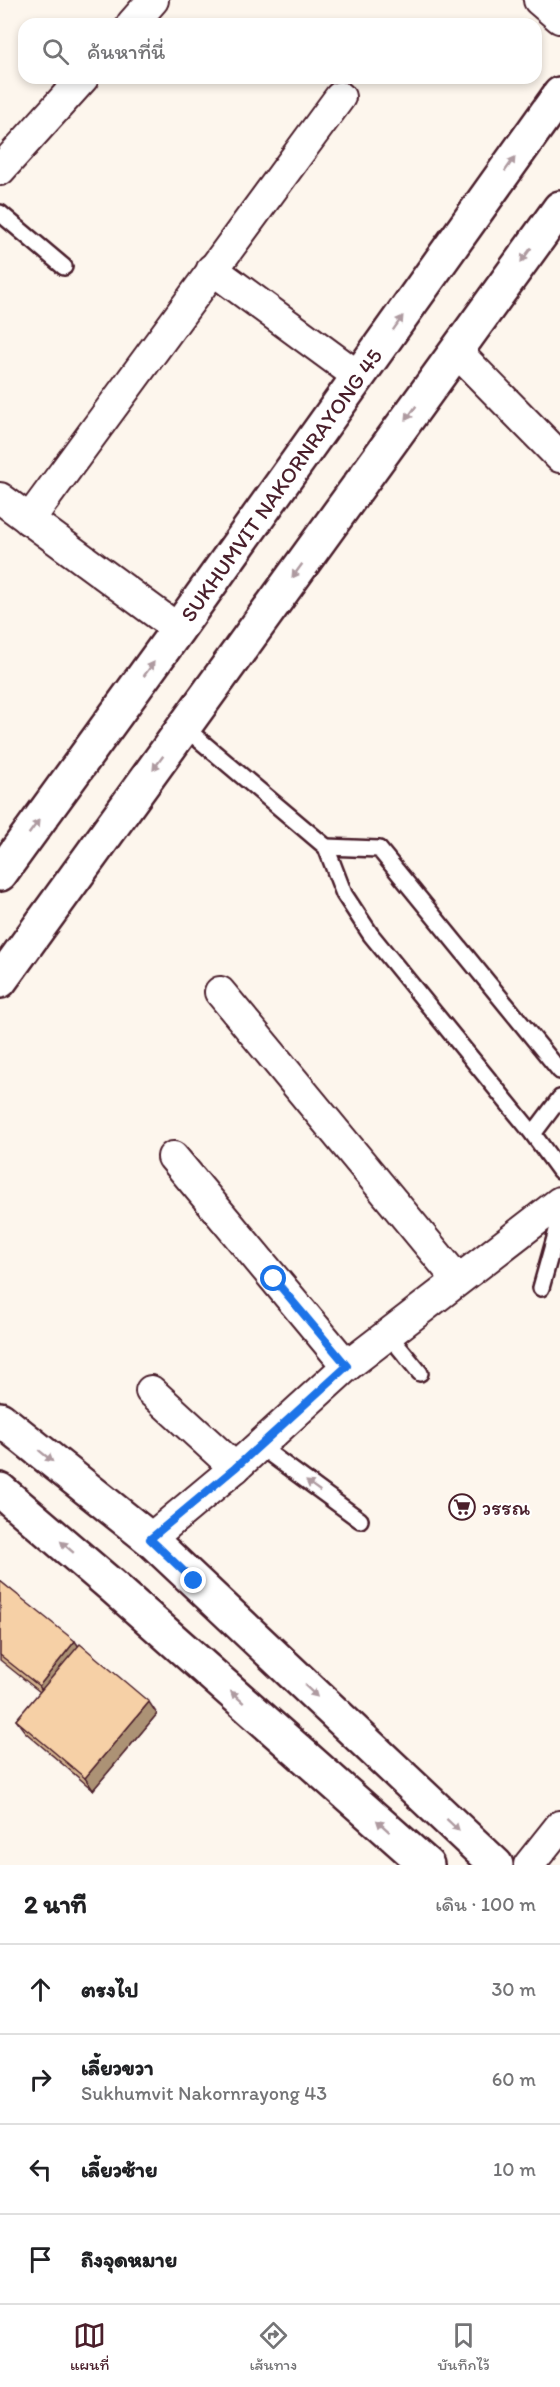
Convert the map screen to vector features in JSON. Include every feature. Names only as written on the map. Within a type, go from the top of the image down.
[{"type":"main road","name":"SUKHUMVIT NAKORNRAYONG 45","points":[[0,874],[560,94]]},
{"type":"main road","points":[[0,981],[560,208]]},
{"type":"main road","points":[[0,1419],[150,1539],[496,1865]]},
{"type":"main road","points":[[0,1490],[111,1585],[426,1865]]},
{"type":"street","points":[[137,18],[153,0]]},
{"type":"street","points":[[539,0],[560,18]]},
{"type":"street","points":[[0,170],[78,84]]},
{"type":"street","points":[[29,520],[340,97]]},
{"type":"street","points":[[212,269],[359,377]]},
{"type":"street","points":[[456,351],[560,458]]},
{"type":"street","points":[[0,498],[178,629]]},
{"type":"street","points":[[220,992],[457,1280]]},
{"type":"street","points":[[172,1157],[347,1366]]},
{"type":"street","points":[[150,1539],[235,1468],[347,1366],[457,1280],[559,1211]]},
{"type":"street","points":[[151,1391],[235,1468]]},
{"type":"street","points":[[529,1865],[560,1826]]},
{"type":"lane","points":[[0,213],[64,267]]},
{"type":"lane","points":[[184,727],[326,847],[344,894],[371,935],[533,1134],[560,1171]]},
{"type":"lane","points":[[326,847],[380,849],[560,1071]]},
{"type":"lane","points":[[533,1134],[560,1098]]},
{"type":"lane","points":[[541,1288],[559,1211]]},
{"type":"lane","points":[[388,1334],[420,1373]]},
{"type":"lane","points":[[258,1445],[360,1520]]},
{"type":"building","points":[[0,1581],[75,1641],[39,1686],[0,1655]]},
{"type":"building","points":[[80,1644],[149,1702],[85,1778],[16,1720]]},
{"type":"place","name":"วรรณ","points":[[462,1507]]},
{"type":"route","points":[[194,1581],[150,1539],[235,1468],[347,1366],[274,1279]]}]
